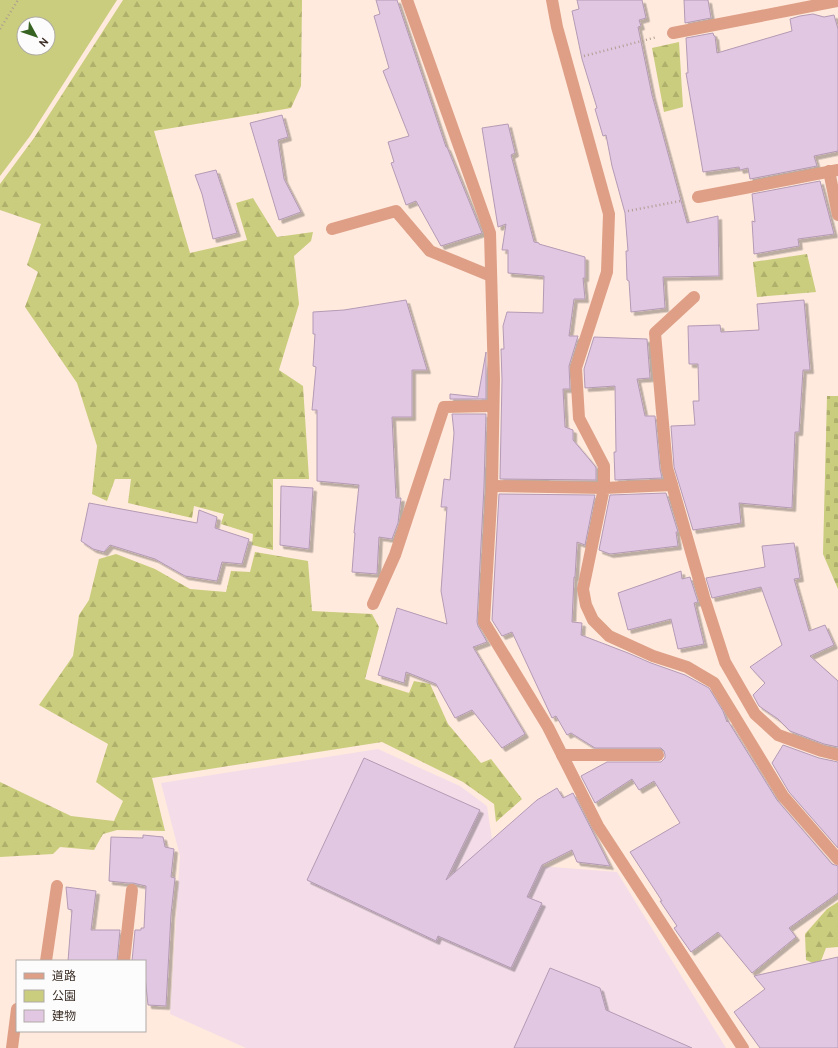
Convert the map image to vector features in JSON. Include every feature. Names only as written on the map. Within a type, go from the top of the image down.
[{"type":"street","points":[[407,0],[490,233],[494,380],[492,486],[484,622],[548,727],[598,826],[743,1048]]},
{"type":"street","points":[[552,0],[566,61],[609,214],[607,272],[576,368],[579,418],[604,466],[604,488],[582,589],[586,605],[593,620],[609,636],[653,656],[687,667],[714,683],[784,796],[838,860]]},
{"type":"street","points":[[673,33],[838,1]]},
{"type":"street","points":[[698,197],[834,170],[838,215]]},
{"type":"street","points":[[332,229],[396,211],[430,251],[491,276]]},
{"type":"street","points":[[694,298],[655,333],[668,468],[704,597],[725,662],[755,714],[778,735],[822,751],[838,755]]},
{"type":"street","points":[[373,604],[395,555],[444,407],[493,406]]},
{"type":"street","points":[[492,486],[604,488],[672,485]]},
{"type":"street","points":[[562,755],[658,755]]},
{"type":"street","points":[[46,960],[57,886]]},
{"type":"street","points":[[124,960],[132,890]]},
{"type":"street","points":[[12,1048],[16,1017]]},
{"type":"path","points":[[0,29],[18,0]]},
{"type":"path","points":[[566,61],[673,33]]},
{"type":"path","points":[[609,214],[698,197]]},
{"type":"shaded area","points":[[378,749],[460,786],[487,806],[494,852],[540,866],[617,872],[726,1048],[246,1048],[170,1014],[180,856],[161,783]]},
{"type":"green space","points":[[0,0],[117,0],[30,136],[0,176]]},
{"type":"green space","points":[[123,0],[302,0],[301,86],[291,108],[154,131],[190,253],[247,240],[236,203],[253,198],[277,237],[313,232],[311,241],[294,256],[299,304],[279,370],[303,386],[309,479],[273,479],[273,550],[252,545],[253,534],[221,524],[224,514],[194,506],[192,518],[128,503],[131,479],[115,479],[107,501],[92,494],[97,446],[77,383],[25,307],[38,272],[27,265],[41,224],[0,210],[0,184],[34,138]]},
{"type":"green space","points":[[679,42],[683,107],[664,112],[652,48]]},
{"type":"green space","points":[[807,254],[816,292],[757,297],[753,262]]},
{"type":"green space","points":[[827,396],[838,396],[838,589],[823,554]]},
{"type":"green space","points":[[255,552],[308,561],[312,611],[372,614],[379,627],[365,679],[409,693],[414,681],[430,684],[448,724],[481,763],[491,759],[522,799],[496,822],[494,804],[463,782],[382,742],[152,778],[165,831],[117,830],[103,834],[94,850],[60,847],[53,854],[0,857],[0,782],[71,816],[114,821],[123,801],[96,782],[108,744],[39,705],[73,656],[79,615],[89,600],[99,559],[116,554],[155,569],[190,589],[226,592],[231,571],[250,572]]},
{"type":"green space","points":[[838,902],[838,947],[826,948],[819,966],[806,960],[805,934],[827,909]]},
{"type":"building","points":[[376,0],[397,0],[446,147],[482,233],[441,246],[416,201],[406,205],[391,163],[394,162],[388,142],[409,136],[383,71],[389,68],[374,16],[380,14]]},
{"type":"building","points":[[577,0],[642,0],[646,18],[639,20],[641,26],[638,27],[652,95],[687,223],[718,216],[719,276],[663,277],[665,308],[631,312],[629,281],[627,280],[626,251],[628,251],[625,213],[612,166],[606,135],[603,136],[595,109],[597,108],[582,59],[572,11],[579,9]]},
{"type":"building","points":[[684,0],[708,0],[711,18],[685,23]]},
{"type":"building","points":[[813,14],[824,17],[834,15],[838,29],[838,151],[814,156],[817,166],[750,179],[748,168],[740,170],[739,167],[703,172],[686,73],[688,73],[686,38],[713,33],[715,36],[717,53],[792,31],[790,19]]},
{"type":"building","points":[[282,115],[288,137],[278,140],[284,179],[301,212],[279,220],[250,123]]},
{"type":"building","points":[[508,124],[515,153],[511,155],[534,242],[585,257],[585,278],[583,278],[585,299],[574,299],[569,336],[578,336],[569,366],[570,389],[563,389],[565,427],[573,430],[573,440],[595,466],[596,480],[500,479],[502,380],[501,349],[504,349],[503,326],[507,312],[543,313],[544,276],[508,273],[508,250],[502,250],[506,224],[498,227],[482,128]]},
{"type":"building","points":[[216,170],[237,233],[213,239],[202,194],[195,175]]},
{"type":"building","points":[[820,181],[834,234],[798,239],[799,246],[754,254],[752,221],[755,222],[752,194]]},
{"type":"building","points":[[406,300],[427,370],[412,370],[412,417],[392,417],[396,498],[401,498],[398,523],[392,539],[379,537],[377,574],[352,572],[359,485],[317,481],[317,410],[312,410],[316,367],[313,366],[315,334],[313,334],[313,312],[344,310]]},
{"type":"building","points":[[804,300],[810,370],[803,370],[799,432],[795,432],[792,508],[739,503],[741,523],[693,530],[674,467],[671,426],[695,425],[693,401],[699,401],[698,364],[689,364],[688,326],[720,325],[721,332],[759,330],[757,304]]},
{"type":"building","points":[[594,337],[647,339],[650,378],[637,379],[645,416],[655,416],[662,478],[615,480],[615,386],[585,388],[584,369]]},
{"type":"building","points":[[486,352],[486,399],[450,399],[450,394],[478,397]]},
{"type":"building","points":[[452,414],[486,414],[477,622],[487,642],[473,647],[525,734],[502,748],[472,710],[455,718],[436,684],[406,672],[404,683],[378,675],[397,608],[447,624],[441,591],[447,507],[441,507],[444,479],[450,480],[454,433]]},
{"type":"building","points":[[281,486],[313,488],[309,549],[280,545]]},
{"type":"building","points":[[666,493],[678,532],[676,532],[678,546],[610,554],[599,550],[610,495]]},
{"type":"building","points":[[499,494],[595,495],[585,545],[577,542],[572,622],[582,623],[581,635],[685,675],[709,688],[723,711],[727,722],[728,721],[777,800],[832,864],[838,866],[838,893],[789,928],[796,937],[752,973],[718,932],[691,952],[674,928],[677,926],[630,852],[680,823],[654,781],[639,790],[632,779],[595,803],[581,776],[607,762],[661,762],[665,758],[664,751],[661,748],[595,748],[571,733],[567,735],[556,716],[552,718],[512,632],[502,636],[492,620]]},
{"type":"building","points":[[89,503],[197,523],[199,510],[217,517],[215,528],[249,539],[242,564],[222,562],[217,581],[185,576],[155,559],[110,545],[104,552],[93,549],[81,541]]},
{"type":"building","points":[[794,543],[800,578],[794,579],[809,631],[825,625],[834,645],[810,656],[838,681],[838,747],[824,744],[790,731],[778,719],[759,706],[753,695],[765,683],[750,667],[782,645],[761,587],[712,598],[706,578],[765,567],[762,546]]},
{"type":"building","points":[[681,571],[682,579],[690,577],[698,602],[694,603],[704,644],[678,649],[671,619],[628,630],[618,593]]},
{"type":"building","points":[[783,745],[819,758],[838,762],[838,848],[789,792],[772,763]]},
{"type":"building","points":[[364,758],[480,810],[446,880],[537,800],[557,788],[563,798],[573,793],[610,866],[577,862],[572,850],[542,865],[527,897],[542,903],[511,968],[438,936],[436,941],[307,880]]},
{"type":"building","points":[[143,835],[163,837],[165,847],[174,849],[171,877],[175,878],[171,914],[166,1006],[148,1005],[146,960],[132,960],[135,930],[141,930],[141,928],[144,928],[146,886],[133,883],[109,881],[111,837],[143,838]]},
{"type":"building","points":[[66,887],[96,891],[91,930],[120,930],[117,960],[68,960],[72,910],[68,909]]},
{"type":"building","points":[[838,957],[838,1048],[760,1048],[734,1012],[765,989],[754,976]]},
{"type":"building","points":[[550,968],[600,988],[606,1010],[692,1048],[514,1048]]}]
